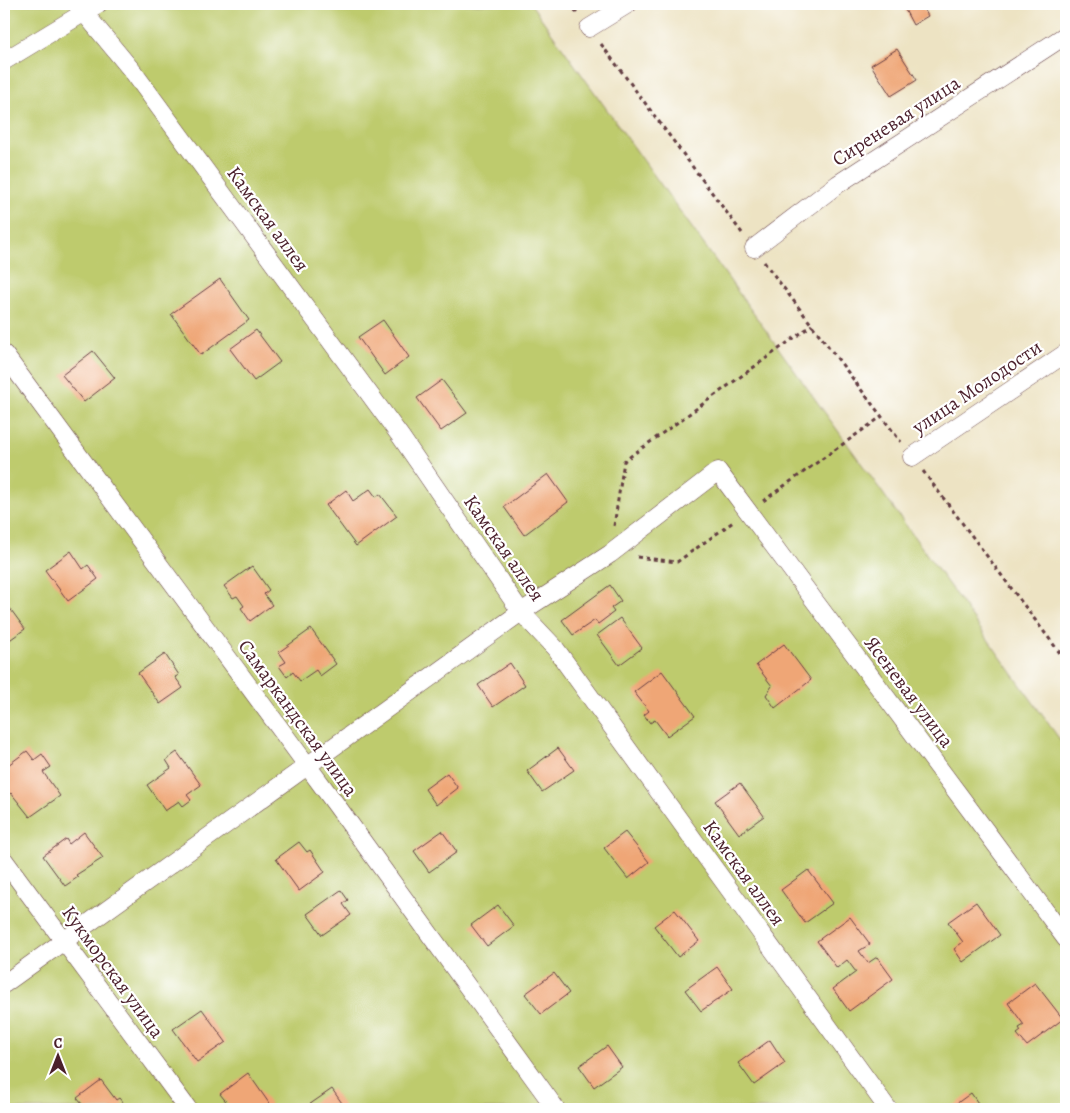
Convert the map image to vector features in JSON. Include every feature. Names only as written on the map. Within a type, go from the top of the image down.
[{"type":"street","points":[[589,28],[628,4]]},
{"type":"street","points":[[4,61],[86,7]]},
{"type":"street","name":"Камская аллея","points":[[86,7],[401,438],[521,612],[555,648],[888,1109]]},
{"type":"street","name":"Сиреневая улица","points":[[754,248],[838,184],[1066,35]]},
{"type":"street","name":"улица Молодости","points":[[912,457],[1066,353]]},
{"type":"street","name":"Самаркандская улица","points":[[4,354],[308,766],[556,1109]]},
{"type":"street","name":"Ясеневая улица","points":[[610,554],[718,472],[1066,939]]},
{"type":"street","points":[[4,984],[521,612],[610,554]]},
{"type":"street","name":"Кукморская улица","points":[[4,860],[188,1109]]},
{"type":"path","points":[[570,4],[1066,661]]},
{"type":"path","points":[[610,554],[624,461],[812,325]]},
{"type":"green space","points":[[4,4],[531,4],[1066,748],[1066,1109],[4,1109]]},
{"type":"building","points":[[902,4],[921,4],[928,16],[913,25]]},
{"type":"building","points":[[897,49],[917,80],[891,96],[871,65]]},
{"type":"building","points":[[220,279],[249,320],[201,355],[171,314]]},
{"type":"building","points":[[383,320],[409,357],[385,375],[358,337]]},
{"type":"building","points":[[256,330],[280,362],[254,381],[230,349]]},
{"type":"building","points":[[93,351],[115,378],[84,402],[62,375]]},
{"type":"building","points":[[442,380],[467,413],[441,431],[417,398]]},
{"type":"building","points":[[548,474],[568,502],[524,535],[504,507]]},
{"type":"building","points":[[370,489],[376,497],[380,494],[397,516],[356,546],[326,505],[346,490],[353,501]]},
{"type":"building","points":[[71,551],[83,569],[88,565],[98,579],[68,601],[45,570]]},
{"type":"building","points":[[252,566],[269,590],[264,594],[272,605],[250,621],[241,608],[244,606],[237,596],[233,598],[224,586]]},
{"type":"building","points":[[610,585],[621,601],[611,608],[614,612],[598,624],[595,620],[573,635],[562,620]]},
{"type":"building","points":[[6,603],[25,629],[4,644],[4,605]]},
{"type":"building","points":[[620,618],[642,648],[619,665],[597,635]]},
{"type":"building","points":[[311,629],[336,664],[320,676],[316,670],[300,681],[293,672],[287,677],[279,666],[286,662],[279,652]]},
{"type":"building","points":[[784,644],[811,680],[775,708],[766,695],[772,686],[756,665]]},
{"type":"building","points":[[165,654],[179,675],[175,677],[183,688],[160,704],[138,673]]},
{"type":"building","points":[[510,663],[525,685],[493,707],[478,685]]},
{"type":"building","points":[[662,671],[695,716],[667,736],[655,720],[650,723],[644,715],[649,711],[634,692]]},
{"type":"building","points":[[558,748],[574,770],[542,792],[527,771]]},
{"type":"building","points":[[27,751],[34,760],[42,754],[51,767],[43,772],[60,796],[30,817],[11,793],[4,799],[4,768]]},
{"type":"building","points":[[177,752],[201,785],[187,795],[191,800],[183,806],[179,801],[165,811],[147,785],[171,768],[166,760]]},
{"type":"building","points":[[447,773],[458,788],[436,805],[425,789]]},
{"type":"building","points":[[740,783],[764,816],[739,834],[715,801]]},
{"type":"building","points":[[442,831],[457,852],[429,872],[414,851]]},
{"type":"building","points":[[84,832],[103,858],[76,875],[78,877],[65,886],[43,856],[66,839],[69,844]]},
{"type":"building","points":[[625,832],[649,862],[628,879],[604,848]]},
{"type":"building","points":[[299,842],[307,852],[310,850],[325,872],[299,891],[276,859]]},
{"type":"building","points":[[808,870],[833,903],[805,923],[781,890]]},
{"type":"building","points":[[341,890],[348,900],[343,904],[351,915],[322,935],[307,914]]},
{"type":"building","points":[[976,902],[1000,935],[963,962],[954,949],[963,942],[948,922]]},
{"type":"building","points":[[498,905],[514,926],[487,946],[471,925]]},
{"type":"building","points":[[675,910],[699,941],[678,957],[654,926]]},
{"type":"building","points":[[850,917],[870,944],[859,951],[868,963],[877,957],[893,979],[849,1011],[833,989],[856,972],[847,960],[837,968],[817,941]]},
{"type":"building","points":[[717,967],[733,989],[701,1011],[685,990]]},
{"type":"building","points":[[554,973],[569,993],[541,1014],[525,994]]},
{"type":"building","points":[[1035,983],[1063,1019],[1027,1046],[1017,1034],[1021,1031],[1019,1028],[1024,1025],[1008,1003]]},
{"type":"building","points":[[202,1009],[226,1042],[197,1062],[173,1029]]},
{"type":"building","points":[[770,1040],[785,1063],[754,1085],[738,1063]]},
{"type":"building","points":[[607,1046],[622,1067],[594,1087],[579,1066]]},
{"type":"building","points":[[248,1073],[271,1106],[267,1109],[232,1109],[220,1094]]},
{"type":"building","points":[[101,1080],[116,1100],[119,1098],[124,1104],[121,1106],[123,1109],[86,1109],[77,1098]]},
{"type":"building","points":[[332,1089],[344,1106],[340,1109],[303,1109]]},
{"type":"building","points":[[971,1093],[982,1109],[949,1109]]}]
